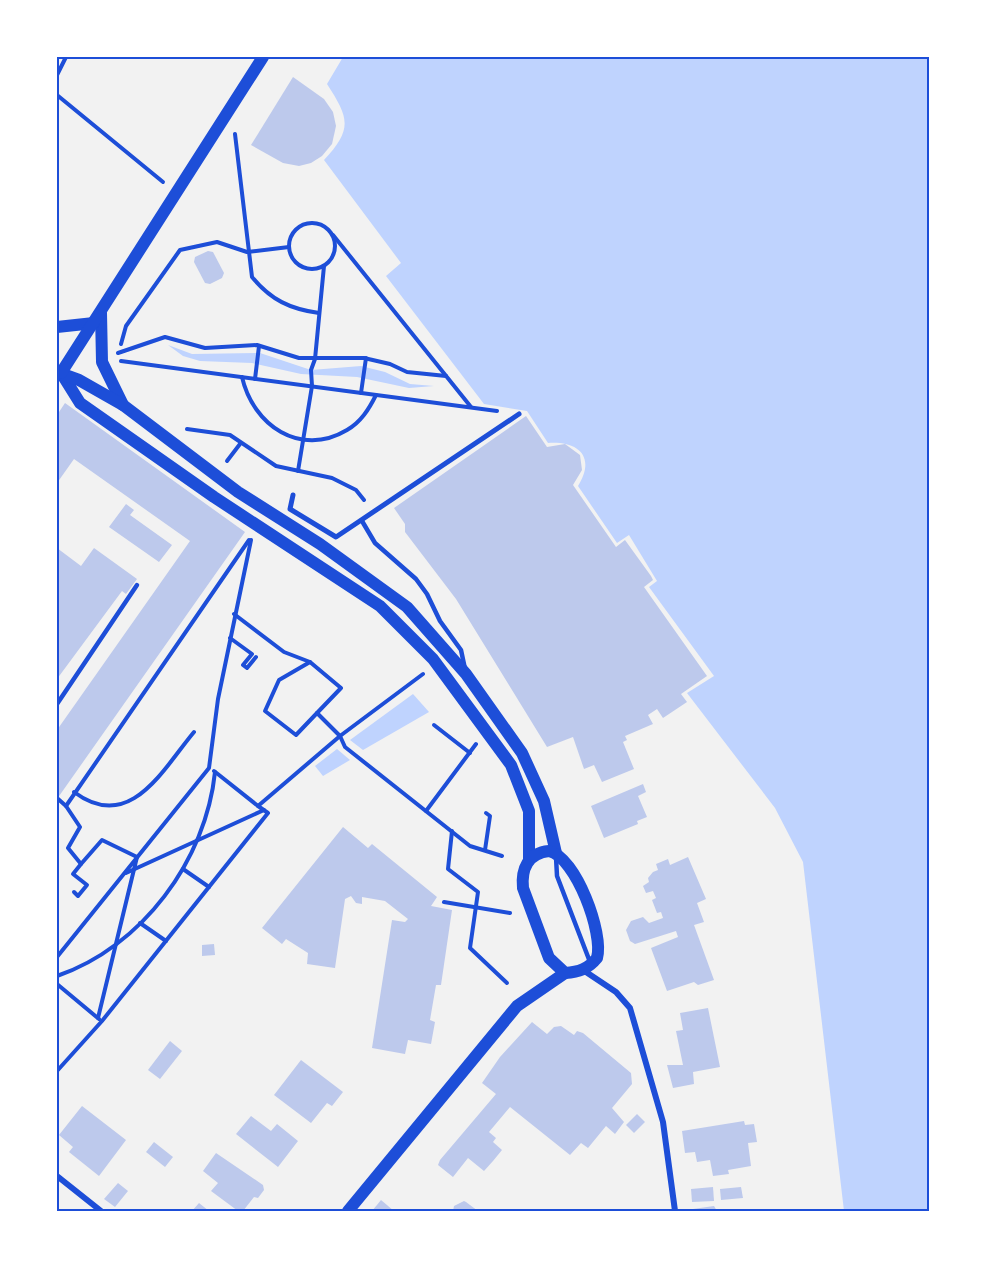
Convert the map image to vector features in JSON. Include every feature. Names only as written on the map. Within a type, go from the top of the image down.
[{"type":"main road","points":[[58,373],[98,317],[263,57]]},
{"type":"main road","points":[[57,327],[98,317]]},
{"type":"main road","points":[[98,317],[105,361],[123,405]]},
{"type":"main road","points":[[58,373],[79,380],[123,405],[237,492],[320,544],[407,607],[466,674],[534,776],[544,801],[556,853],[574,873],[600,941],[597,958],[587,968],[565,973],[518,1006],[348,1211]]},
{"type":"main road","points":[[58,373],[80,403],[214,497],[380,606],[433,659],[511,765],[529,811],[529,860],[522,878],[524,888],[549,958],[565,973]]},
{"type":"main road","points":[[529,860],[536,853],[556,853]]},
{"type":"street","points":[[293,495],[290,509],[336,537],[519,414]]},
{"type":"street","points":[[587,968],[616,992],[630,1008],[663,1122],[675,1211]]},
{"type":"street","points":[[57,1176],[101,1211]]},
{"type":"lane","points":[[362,520],[375,543],[416,579],[440,621],[462,650],[466,674]]},
{"type":"lane","points":[[57,704],[137,585]]},
{"type":"path","points":[[57,75],[66,57]]},
{"type":"path","points":[[57,95],[177,193]]},
{"type":"path","points":[[234,125],[247,252],[252,277],[266,294],[286,306],[320,313]]},
{"type":"path","points":[[324,266],[314,269],[300,265],[294,260],[289,247],[293,232],[306,223],[322,224],[333,235],[472,408]]},
{"type":"path","points":[[298,471],[312,386],[311,370],[315,359],[324,266],[335,251],[333,235]]},
{"type":"path","points":[[119,353],[126,326],[180,250],[217,242],[247,252],[289,247]]},
{"type":"path","points":[[105,361],[119,353],[165,337],[205,348],[233,344],[259,346],[299,358],[366,358],[390,364],[407,372],[446,376]]},
{"type":"path","points":[[255,379],[259,346]]},
{"type":"path","points":[[361,393],[366,358]]},
{"type":"path","points":[[105,361],[519,414]]},
{"type":"path","points":[[242,377],[247,397],[260,417],[278,432],[303,439],[325,439],[347,430],[365,415],[376,395]]},
{"type":"path","points":[[179,423],[188,429],[230,435],[276,466],[346,484],[356,490],[373,513]]},
{"type":"path","points":[[57,957],[209,768],[234,614],[252,535],[66,806]]},
{"type":"path","points":[[234,614],[284,652],[310,662],[341,688],[296,735],[265,711],[279,680],[310,662]]},
{"type":"path","points":[[230,638],[252,654],[243,665],[247,668],[256,657]]},
{"type":"path","points":[[258,806],[340,736],[424,673]]},
{"type":"path","points":[[317,714],[340,736],[345,747],[470,846],[502,856]]},
{"type":"path","points":[[434,725],[470,753]]},
{"type":"path","points":[[74,792],[88,801],[109,806],[140,796],[194,732]]},
{"type":"path","points":[[426,811],[476,744]]},
{"type":"path","points":[[57,1071],[166,941],[268,813],[209,768]]},
{"type":"path","points":[[57,975],[90,960],[116,943],[140,923],[161,900],[183,869],[197,841],[211,799],[215,772]]},
{"type":"path","points":[[57,798],[66,806],[80,827],[68,848],[81,864]]},
{"type":"path","points":[[123,875],[264,810]]},
{"type":"path","points":[[485,850],[490,816],[486,813]]},
{"type":"path","points":[[452,831],[448,869],[478,892],[470,948],[507,983]]},
{"type":"path","points":[[74,892],[78,896],[87,885],[73,874],[102,840],[137,857]]},
{"type":"path","points":[[100,1019],[137,857]]},
{"type":"path","points":[[183,869],[209,887]]},
{"type":"path","points":[[444,902],[510,913]]},
{"type":"path","points":[[140,923],[166,941]]},
{"type":"path","points":[[57,984],[100,1019]]},
{"type":"water","points":[[343,57],[930,57],[930,1211],[844,1211],[803,862],[775,808],[687,693],[714,676],[649,587],[657,581],[629,535],[617,543],[578,486],[585,467],[585,459],[581,453],[568,445],[548,443],[527,411],[484,404],[386,276],[401,263],[324,160],[340,140],[345,123],[340,106],[327,84]]},
{"type":"water","points":[[168,345],[192,354],[260,353],[311,370],[361,366],[385,372],[410,384],[434,386],[409,388],[357,377],[301,374],[252,363],[200,361],[183,356]]},
{"type":"water","points":[[413,694],[429,712],[363,750],[350,740]]},
{"type":"water","points":[[337,749],[350,760],[323,776],[315,766]]},
{"type":"building","points":[[293,77],[324,99],[333,112],[336,126],[332,144],[322,156],[311,163],[299,166],[283,163],[251,145]]},
{"type":"building","points":[[208,251],[213,252],[224,273],[222,278],[210,284],[205,283],[194,262],[195,257]]},
{"type":"building","points":[[65,403],[245,532],[57,799],[57,730],[190,541],[74,459],[57,483],[57,415]]},
{"type":"building","points":[[526,416],[547,447],[565,444],[580,455],[582,470],[573,485],[616,547],[625,540],[651,576],[653,580],[644,587],[707,676],[681,694],[687,702],[663,718],[657,709],[648,715],[653,724],[625,736],[627,740],[623,742],[634,769],[602,782],[594,765],[584,769],[573,737],[547,747],[456,599],[405,532],[405,524],[394,508]]},
{"type":"building","points":[[126,504],[134,510],[130,515],[172,545],[159,562],[109,527]]},
{"type":"building","points":[[57,548],[81,566],[94,548],[137,579],[126,594],[122,591],[57,679]]},
{"type":"building","points":[[643,784],[646,792],[638,796],[647,817],[637,821],[638,824],[604,838],[591,806]]},
{"type":"building","points":[[343,827],[368,848],[372,844],[437,897],[431,906],[452,910],[441,985],[436,985],[430,1020],[435,1022],[431,1044],[408,1040],[405,1054],[372,1048],[392,920],[405,922],[408,919],[385,901],[362,897],[362,904],[356,903],[351,896],[345,899],[335,968],[307,964],[308,953],[286,939],[282,944],[262,928]]},
{"type":"building","points":[[688,857],[706,899],[697,903],[704,922],[694,925],[714,980],[698,985],[694,982],[667,991],[651,948],[678,937],[676,931],[635,944],[630,941],[626,930],[631,921],[643,917],[649,923],[663,918],[661,912],[657,913],[652,900],[656,898],[653,891],[646,893],[643,886],[649,882],[648,878],[653,872],[658,870],[656,864],[668,859],[670,865]]},
{"type":"building","points":[[214,944],[215,955],[202,956],[202,945]]},
{"type":"building","points":[[708,1008],[720,1067],[693,1072],[694,1084],[673,1088],[667,1065],[683,1065],[676,1031],[683,1030],[680,1013]]},
{"type":"building","points":[[532,1022],[547,1034],[554,1027],[561,1026],[574,1035],[577,1031],[583,1033],[631,1073],[632,1084],[612,1108],[624,1122],[615,1134],[606,1126],[588,1148],[581,1143],[570,1155],[510,1107],[489,1132],[496,1138],[493,1142],[502,1150],[484,1171],[468,1158],[453,1177],[438,1165],[440,1160],[496,1094],[482,1083],[500,1057]]},
{"type":"building","points":[[170,1041],[182,1051],[160,1079],[148,1070]]},
{"type":"building","points":[[301,1060],[343,1092],[332,1106],[327,1103],[311,1123],[274,1095]]},
{"type":"building","points":[[82,1106],[126,1140],[99,1176],[69,1152],[73,1147],[59,1135]]},
{"type":"building","points":[[637,1114],[645,1122],[634,1133],[626,1125]]},
{"type":"building","points":[[251,1116],[271,1131],[277,1124],[298,1141],[278,1167],[236,1134]]},
{"type":"building","points":[[744,1121],[745,1125],[754,1124],[757,1142],[748,1143],[751,1166],[728,1170],[729,1174],[713,1176],[710,1160],[697,1162],[695,1152],[685,1153],[682,1131]]},
{"type":"building","points":[[154,1142],[173,1157],[165,1167],[146,1152]]},
{"type":"building","points":[[216,1153],[263,1185],[264,1190],[258,1198],[254,1197],[243,1211],[238,1211],[211,1191],[218,1183],[203,1171]]},
{"type":"building","points":[[118,1183],[128,1191],[115,1207],[104,1199]]},
{"type":"building","points":[[713,1187],[714,1201],[692,1202],[691,1189]]},
{"type":"building","points":[[741,1187],[743,1198],[721,1200],[720,1189]]},
{"type":"building","points":[[381,1200],[394,1211],[372,1211]]},
{"type":"building","points":[[464,1201],[478,1211],[453,1211],[454,1206]]},
{"type":"building","points":[[199,1203],[209,1211],[192,1211]]},
{"type":"building","points":[[714,1206],[717,1211],[693,1211],[693,1209]]}]
